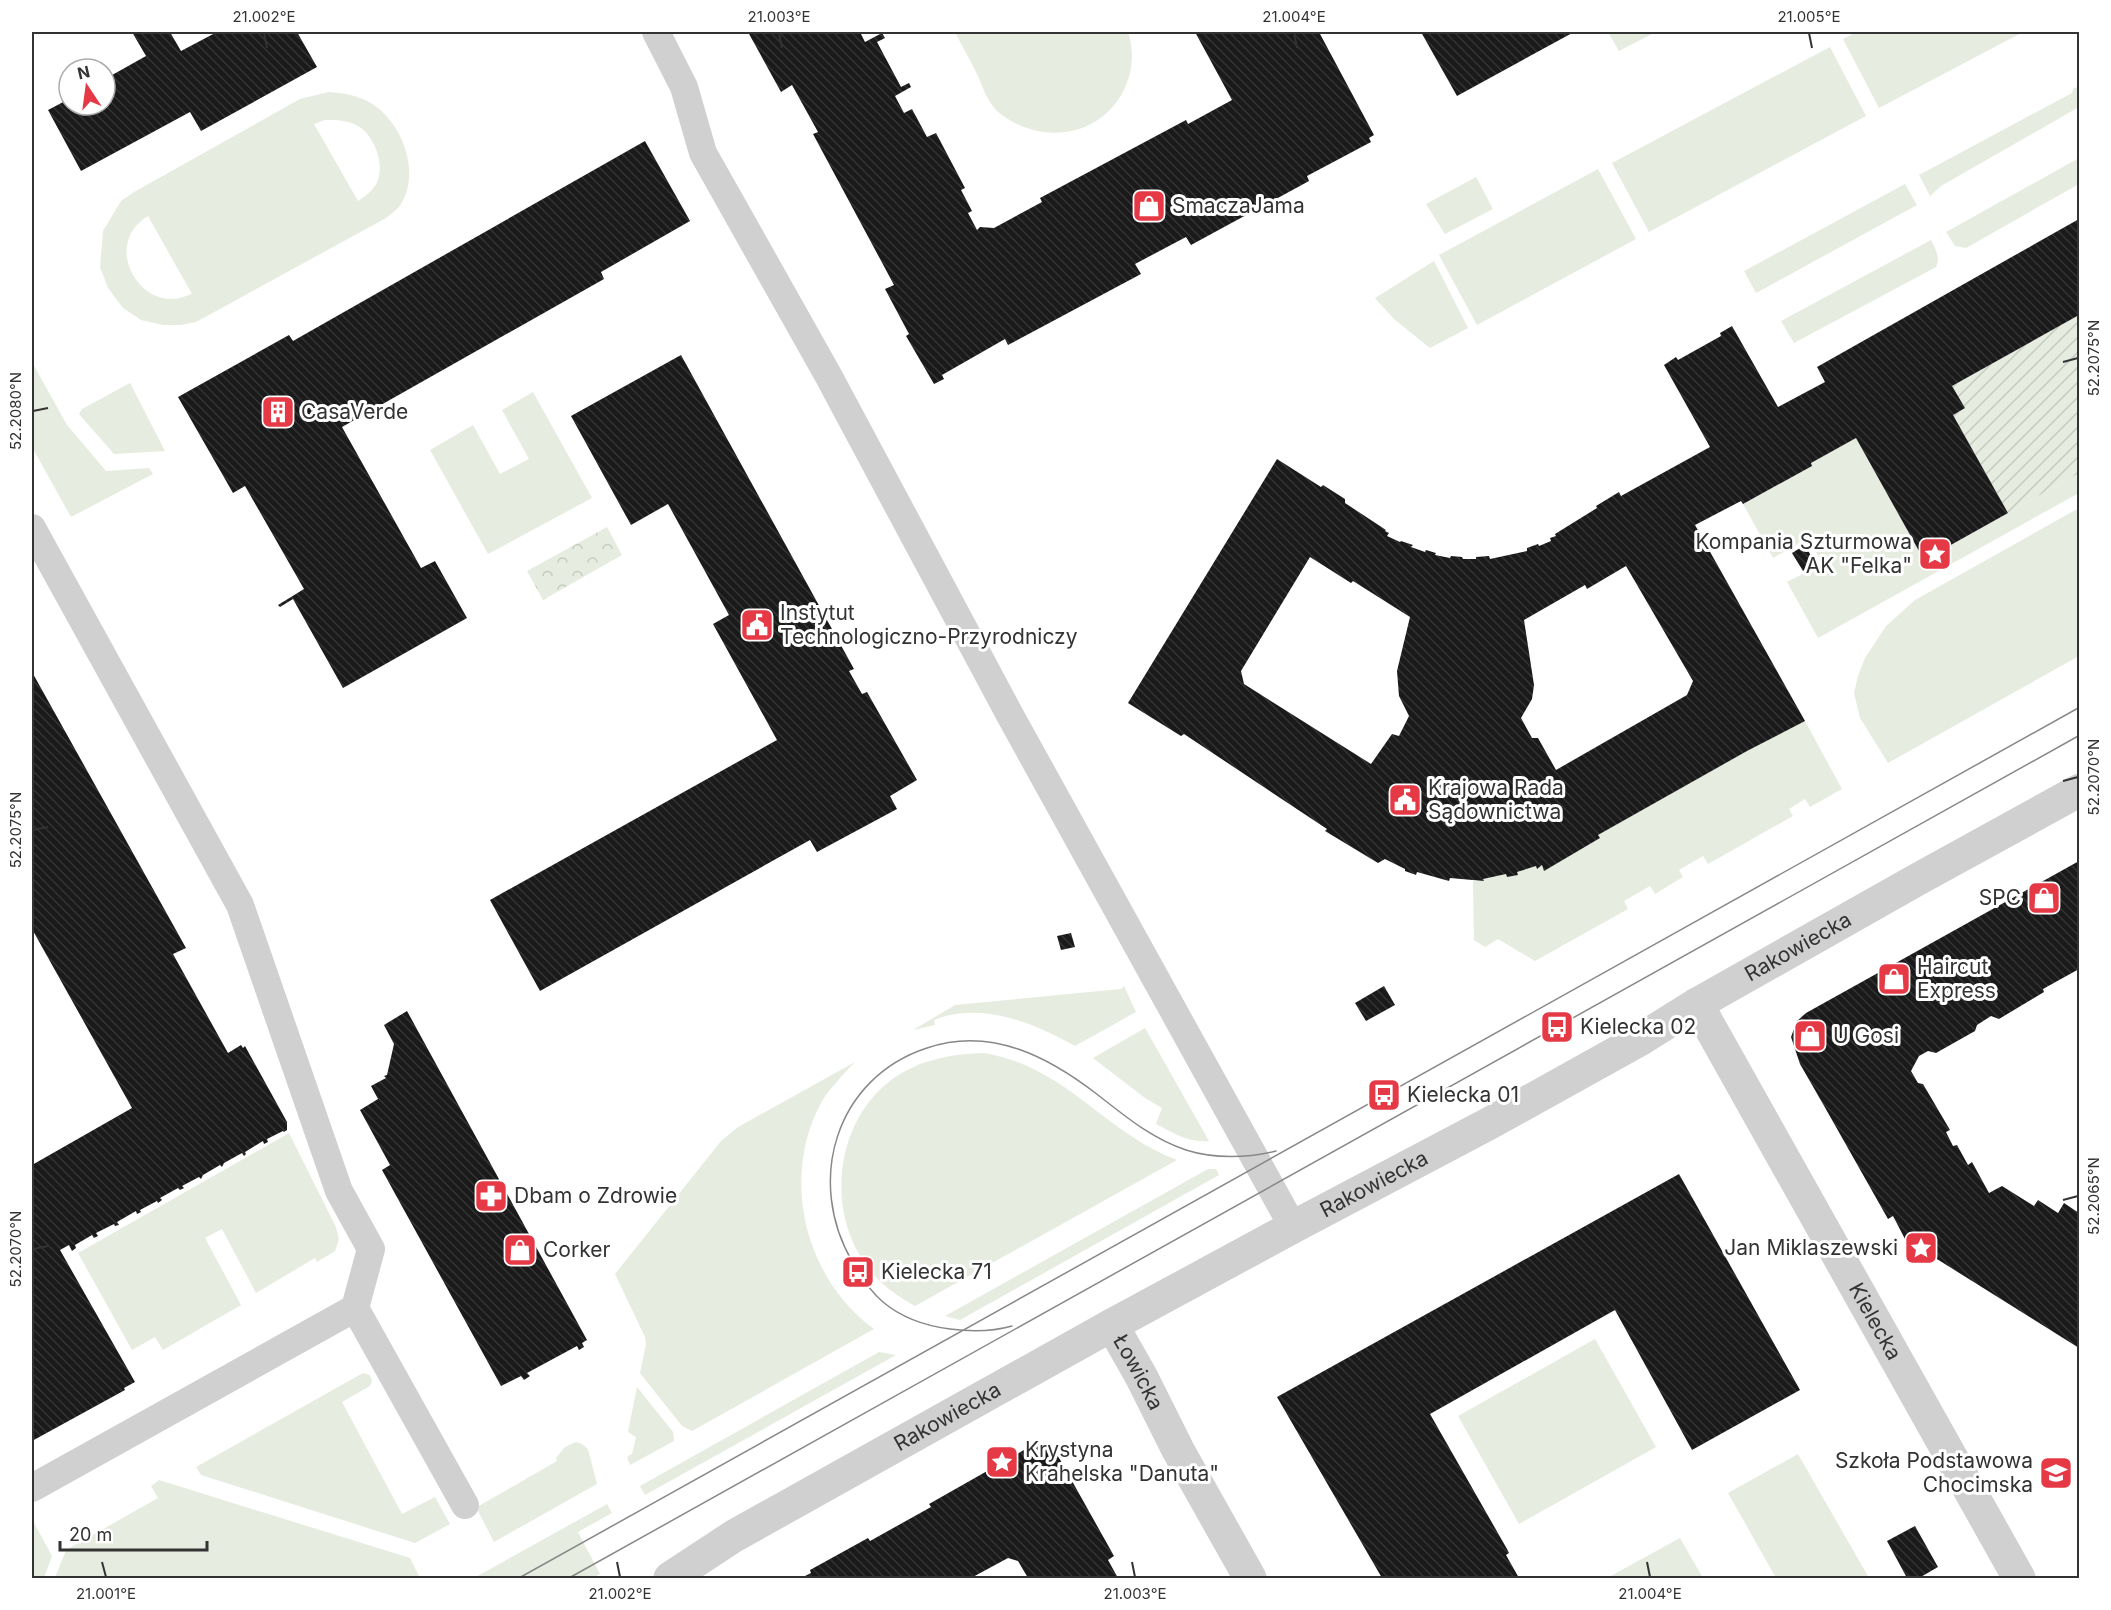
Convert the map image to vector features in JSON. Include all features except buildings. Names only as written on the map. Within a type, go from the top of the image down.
[{"type":"street","name":"Rakowiecka","points":[[671,1578],[734,1536],[1293,1227],[1490,1123],[1641,1039],[1697,1004],[1930,872],[2079,790]]},
{"type":"street","name":"Kielecka","points":[[1697,1004],[2019,1578]]},
{"type":"street","name":"Łowicka","points":[[1112,1326],[1250,1578]]},
{"type":"lane","points":[[656,32],[684,87],[703,153],[828,375],[1011,717],[1293,1227]]},
{"type":"lane","points":[[32,528],[240,905],[339,1191],[371,1249],[356,1308],[465,1505]]},
{"type":"lane","points":[[32,1488],[356,1308]]},
{"type":"green space","points":[[955,32],[1128,32],[1132,54],[1129,77],[1121,96],[1093,123],[1076,130],[1058,133],[1039,131],[1020,125],[997,110],[988,99]]},
{"type":"green space","points":[[1608,32],[1656,32],[1619,51]]},
{"type":"green space","points":[[1856,32],[2023,32],[1879,108],[1843,39]]},
{"type":"green space","points":[[1830,47],[1866,116],[1649,232],[1612,163]]},
{"type":"green space","points":[[2079,86],[2079,107],[1941,186],[1930,196],[1919,175],[2072,93],[2073,89]]},
{"type":"green space","points":[[329,92],[349,95],[369,102],[390,120],[398,132],[408,160],[407,189],[399,207],[386,218],[196,322],[163,325],[141,320],[123,308],[108,288],[100,267],[103,231],[121,201],[300,99]],"holes":[[[325,120],[346,121],[358,126],[368,135],[376,148],[380,162],[378,180],[371,191],[358,201],[314,124]],[[148,216],[192,294],[175,299],[153,295],[144,289],[131,272],[126,251],[128,241],[136,226]]]},
{"type":"green space","points":[[2079,158],[2079,184],[1966,248],[1955,246],[1946,232]]},
{"type":"green space","points":[[1598,169],[1636,239],[1477,325],[1439,255]]},
{"type":"green space","points":[[1476,177],[1493,209],[1445,234],[1426,204]]},
{"type":"green space","points":[[1905,184],[1917,205],[1756,293],[1744,271]]},
{"type":"green space","points":[[1931,240],[1938,256],[1936,267],[1794,343],[1781,321]]},
{"type":"green space","points":[[1434,261],[1468,328],[1430,348],[1394,319],[1375,298]]},
{"type":"green space","points":[[2079,315],[2079,473],[2008,513],[1953,415],[1952,386]]},
{"type":"green space","points":[[32,362],[67,425],[106,471],[149,468],[153,474],[71,517],[32,447]]},
{"type":"green space","points":[[130,383],[165,451],[114,454],[79,414],[82,409]]},
{"type":"green space","points":[[533,392],[592,498],[488,554],[430,450],[473,425],[500,474],[529,459],[502,410]]},
{"type":"green space","points":[[1856,438],[1924,560],[2079,473],[2079,493],[1818,638],[1787,582],[1822,564],[1809,538],[1773,558],[1743,504],[1812,466],[1811,463]]},
{"type":"green space","points":[[2079,508],[2079,656],[1888,763],[1860,718],[1854,693],[1865,658],[1886,626],[1915,600]]},
{"type":"green space","points":[[607,527],[622,555],[543,600],[527,571]]},
{"type":"green space","points":[[1805,721],[1842,789],[1810,807],[1805,799],[1789,809],[1793,816],[1708,864],[1703,856],[1679,870],[1683,877],[1655,894],[1650,886],[1624,901],[1628,909],[1535,961],[1498,939],[1485,947],[1474,940],[1473,881],[1483,881],[1483,879],[1506,874],[1507,877],[1517,875],[1517,872],[1542,865],[1544,870],[1600,838],[1598,835]]},
{"type":"green space","points":[[1124,986],[1136,1012],[1075,1046],[1025,1023],[988,1014],[952,1015],[934,1020],[935,1025],[913,1030],[955,1005],[1121,989]]},
{"type":"green space","points":[[1145,1028],[1209,1141],[1188,1139],[1156,1124],[1162,1108],[1145,1098],[1093,1058]]},
{"type":"green space","points":[[984,1053],[1013,1060],[1039,1072],[1127,1133],[1177,1160],[915,1306],[894,1293],[876,1277],[854,1244],[845,1221],[842,1196],[842,1171],[847,1147],[855,1124],[868,1103],[896,1077],[932,1060]]},
{"type":"green space","points":[[855,1062],[822,1101],[809,1131],[803,1162],[802,1193],[806,1224],[816,1254],[830,1283],[850,1308],[874,1329],[692,1431],[682,1426],[640,1373],[646,1344],[645,1337],[615,1274],[721,1141],[738,1127]]},
{"type":"green space","points":[[289,1133],[336,1227],[339,1239],[335,1251],[317,1262],[315,1258],[256,1293],[222,1229],[205,1238],[241,1305],[163,1350],[155,1337],[132,1350],[78,1253]]},
{"type":"green space","points":[[1208,1169],[1216,1169],[1219,1175],[960,1320],[945,1316]]},
{"type":"green space","points":[[1595,1339],[1656,1447],[1519,1524],[1458,1416]]},
{"type":"green space","points":[[879,1352],[896,1355],[645,1495],[640,1486]]},
{"type":"green space","points":[[363,1373],[370,1375],[372,1381],[370,1386],[342,1402],[402,1514],[435,1497],[450,1524],[415,1543],[201,1475],[196,1467]]},
{"type":"green space","points":[[637,1387],[673,1432],[674,1441],[630,1465],[627,1457],[632,1454],[636,1437],[628,1432]]},
{"type":"green space","points":[[576,1442],[588,1449],[597,1484],[494,1542],[477,1507],[557,1461],[556,1458],[565,1447]]},
{"type":"green space","points":[[1798,1454],[1869,1578],[1776,1578],[1728,1493]]},
{"type":"green space","points":[[159,1480],[410,1558],[420,1578],[55,1578],[66,1550],[158,1498],[151,1486]]},
{"type":"green space","points":[[607,1504],[612,1513],[578,1532],[600,1574],[591,1578],[474,1578]]},
{"type":"green space","points":[[32,1519],[52,1556],[44,1578],[32,1578]]},
{"type":"green space","points":[[1680,1538],[1703,1578],[1607,1578]]},
{"type":"tram line","points":[[519,1578],[2080,707]]},
{"type":"tram line","points":[[569,1578],[2080,735]]},
{"type":"tram line","points":[[1012,1326],[989,1330],[958,1330],[923,1323],[898,1313],[866,1284],[853,1263],[839,1232],[831,1199],[831,1167],[837,1136],[850,1108],[870,1083],[895,1063],[927,1048],[951,1042],[996,1043],[1018,1049],[1060,1069],[1139,1126],[1162,1140],[1186,1150],[1219,1156],[1243,1156],[1276,1151]]},
{"type":"place","name":"SmaczaJama","points":[[1149,206]]},
{"type":"place","name":"CasaVerde","points":[[278,412]]},
{"type":"place","name":"Kompania Szturmowa AK \"Felka\"","points":[[1935,554]]},
{"type":"place","name":"Instytut Technologiczno-Przyrodniczy","points":[[757,625]]},
{"type":"place","name":"Krajowa Rada Sądownictwa","points":[[1405,800]]},
{"type":"place","name":"SPC","points":[[2044,898]]},
{"type":"place","name":"Haircut Express","points":[[1894,979]]},
{"type":"place","name":"Kielecka 02","points":[[1557,1027]]},
{"type":"place","name":"U Gosi","points":[[1810,1036]]},
{"type":"place","name":"Kielecka 01","points":[[1384,1095]]},
{"type":"place","name":"Dbam o Zdrowie","points":[[491,1196]]},
{"type":"place","name":"Jan Miklaszewski","points":[[1921,1248]]},
{"type":"place","name":"Corker","points":[[520,1250]]},
{"type":"place","name":"Kielecka 71","points":[[858,1272]]},
{"type":"place","name":"Krystyna Krahelska \"Danuta\"","points":[[1002,1462]]},
{"type":"place","name":"Szkoła Podstawowa Chocimska","points":[[2056,1473]]}]
